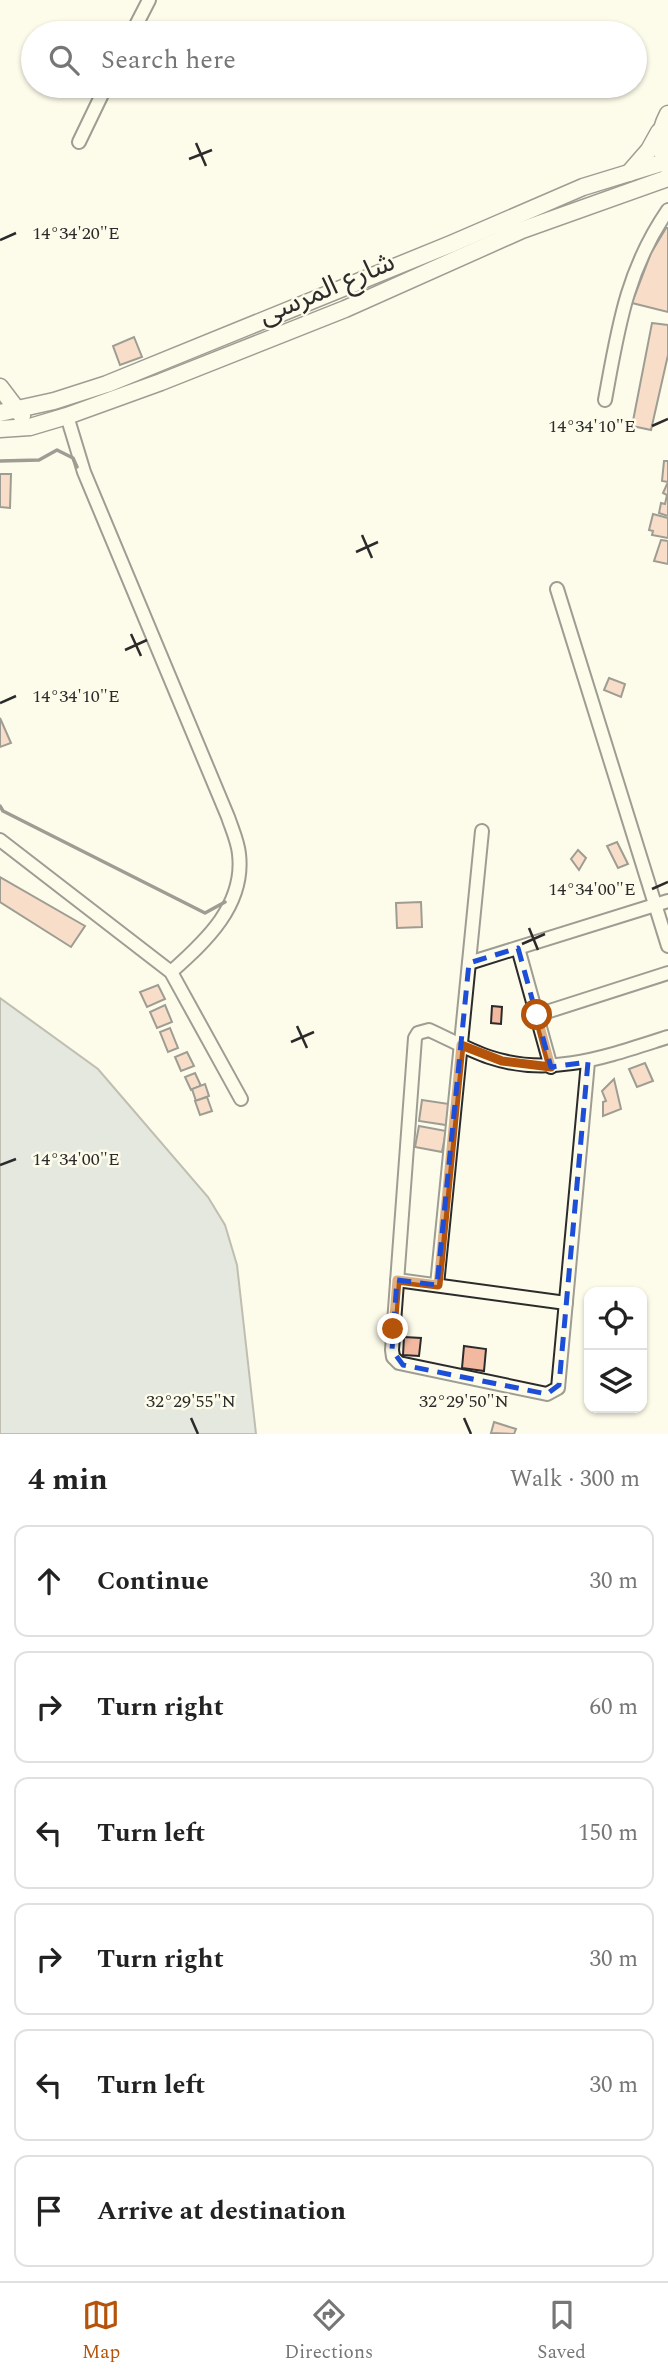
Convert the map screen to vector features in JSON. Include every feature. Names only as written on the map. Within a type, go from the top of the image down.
[{"type":"main road","points":[[665,121],[660,145],[667,163]]},
{"type":"main road","points":[[628,173],[649,150],[665,121]]},
{"type":"main road","name":"شارع المرسى","points":[[0,413],[54,401],[107,384],[439,249],[583,187],[667,163]]},
{"type":"main road","name":"شارع المرسى","points":[[0,429],[30,427],[161,383],[345,309],[667,163]]},
{"type":"main road","points":[[0,387],[30,427]]},
{"type":"street","points":[[138,21],[149,0]]},
{"type":"street","points":[[79,142],[100,98]]},
{"type":"street","points":[[605,400],[624,300],[652,236],[668,210]]},
{"type":"street","points":[[67,416],[84,472],[228,817],[239,853],[239,870],[234,892],[217,927],[206,941],[171,972]]},
{"type":"street","points":[[557,589],[662,903],[668,946]]},
{"type":"street","points":[[438,1285],[482,831]]},
{"type":"street","points":[[0,840],[171,972],[241,1099]]},
{"type":"street","points":[[470,963],[662,903]]},
{"type":"street","points":[[518,948],[551,1067]]},
{"type":"street","points":[[537,1015],[668,973]]},
{"type":"street","points":[[588,1062],[559,1385],[554,1392],[547,1394],[399,1363],[391,1350],[415,1038],[421,1031],[429,1030],[502,1061],[551,1067],[588,1062],[668,1037]]},
{"type":"street","points":[[397,1280],[566,1303]]},
{"type":"highlighted area","points":[[518,948],[551,1067],[588,1062],[559,1385],[547,1394],[403,1365],[392,1350],[397,1280],[437,1285],[469,963]]},
{"type":"shaded area","points":[[0,998],[98,1069],[208,1197],[225,1225],[237,1265],[256,1434],[0,1434]]},
{"type":"building","points":[[666,228],[668,312],[632,303],[651,253]]},
{"type":"building","points":[[652,323],[668,325],[668,355],[651,430],[632,426]]},
{"type":"building","points":[[134,337],[142,357],[120,365],[113,346]]},
{"type":"building","points":[[664,461],[668,461],[668,482],[662,481]]},
{"type":"building","points":[[0,474],[11,474],[10,508],[0,507]]},
{"type":"building","points":[[668,482],[668,516],[659,513],[661,503],[665,504],[667,495],[663,493]]},
{"type":"building","points":[[653,514],[668,518],[668,538],[652,535],[653,531],[649,530]]},
{"type":"building","points":[[661,540],[668,541],[668,564],[654,561]]},
{"type":"building","points":[[609,678],[625,684],[621,697],[604,690]]},
{"type":"building","points":[[0,718],[11,743],[0,747]]},
{"type":"building","points":[[617,842],[628,864],[618,868],[607,846]]},
{"type":"building","points":[[578,850],[586,858],[579,870],[571,859]]},
{"type":"building","points":[[0,877],[85,926],[71,947],[0,902]]},
{"type":"building","points":[[421,902],[422,927],[397,928],[396,903]]},
{"type":"building","points":[[158,985],[165,999],[147,1007],[140,992]]},
{"type":"building","points":[[165,1005],[172,1022],[157,1028],[150,1012]]},
{"type":"building","points":[[492,1006],[502,1007],[501,1024],[491,1023]]},
{"type":"building","points":[[170,1028],[178,1048],[168,1052],[160,1032]]},
{"type":"building","points":[[187,1052],[194,1066],[181,1071],[175,1057]]},
{"type":"building","points":[[645,1063],[653,1081],[637,1087],[629,1069]]},
{"type":"building","points":[[195,1073],[201,1086],[191,1090],[185,1077]]},
{"type":"building","points":[[614,1079],[621,1109],[603,1116],[603,1102],[606,1101],[602,1091]]},
{"type":"building","points":[[205,1084],[209,1096],[196,1101],[192,1089]]},
{"type":"building","points":[[207,1097],[212,1111],[200,1115],[195,1101]]},
{"type":"building","points":[[422,1100],[449,1104],[446,1125],[419,1121]]},
{"type":"building","points":[[419,1126],[446,1131],[442,1152],[415,1147]]},
{"type":"building","points":[[404,1337],[421,1338],[419,1356],[403,1355]]},
{"type":"building","points":[[464,1346],[486,1349],[484,1371],[462,1368]]},
{"type":"building","points":[[494,1422],[516,1429],[514,1434],[491,1433]]},
{"type":"wall","points":[[0,461],[39,460],[57,450],[73,458],[77,467]]},
{"type":"wall","points":[[0,806],[3,811],[205,913],[225,902]]},
{"type":"route","points":[[393,1329],[397,1280],[438,1285],[461,1045],[502,1061],[551,1067],[537,1015]]}]
